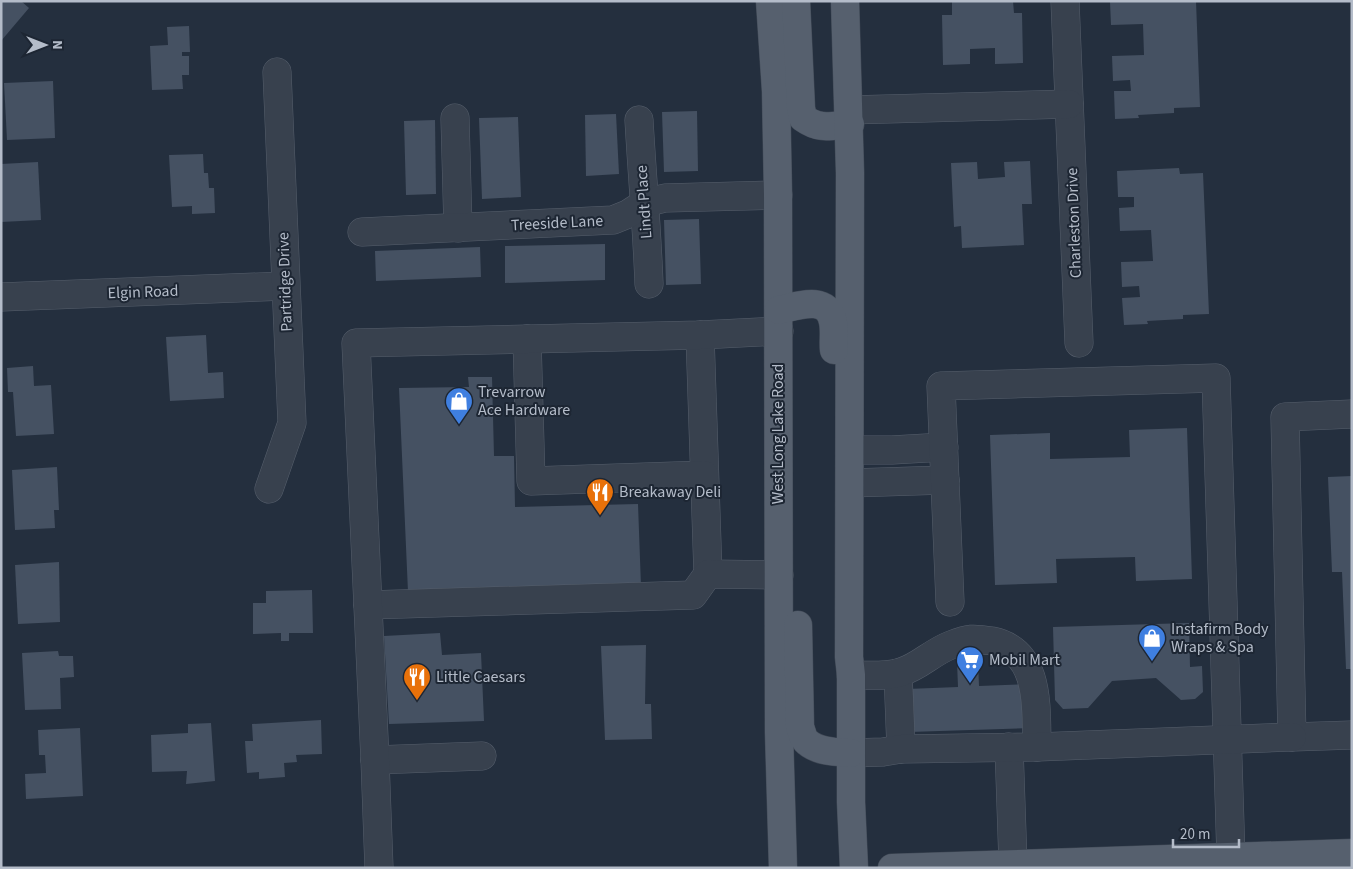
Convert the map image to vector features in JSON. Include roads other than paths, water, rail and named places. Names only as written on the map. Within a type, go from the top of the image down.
[{"type":"main road","name":"West Long Lake Road","points":[[770,1],[776,91],[778,195],[779,732],[783,868]]},
{"type":"main road","points":[[796,1],[803,118],[812,125],[823,127],[849,117]]},
{"type":"main road","points":[[845,1],[849,117],[850,666],[854,868]]},
{"type":"main road","points":[[779,320],[806,304],[817,304],[828,309],[833,321],[834,614],[850,666]]},
{"type":"main road","points":[[778,483],[794,551],[797,574],[800,727],[805,741],[816,748],[851,753]]},
{"type":"main road","points":[[892,868],[1231,858],[1270,862],[1352,853]]},
{"type":"street","name":"Charleston Drive","points":[[1065,1],[1079,343]]},
{"type":"street","name":"Partridge Drive","points":[[269,488],[292,423],[277,72]]},
{"type":"street","points":[[849,117],[1069,104]]},
{"type":"street","points":[[455,118],[458,228]]},
{"type":"street","name":"Lindt Place","points":[[639,120],[649,284]]},
{"type":"street","name":"Treeside Lane","points":[[362,232],[613,220],[628,214],[645,203],[665,198],[778,195]]},
{"type":"street","name":"Elgin Road","points":[[1,297],[285,286]]},
{"type":"street","points":[[379,868],[376,760],[356,343],[700,335],[779,320]]},
{"type":"street","points":[[368,605],[692,595],[708,574],[700,335]]},
{"type":"street","points":[[527,339],[531,481],[704,475]]},
{"type":"street","points":[[950,602],[941,386],[1216,378],[1231,858]]},
{"type":"street","points":[[1292,737],[1286,417],[1352,414]]},
{"type":"street","points":[[850,450],[944,447]]},
{"type":"street","points":[[851,483],[945,480]]},
{"type":"street","points":[[708,574],[779,575]]},
{"type":"street","points":[[850,666],[898,673],[914,668],[931,654],[950,645],[972,638],[1000,643],[1013,649],[1026,667],[1035,689],[1038,747]]},
{"type":"street","points":[[898,673],[901,749]]},
{"type":"street","points":[[851,753],[883,752],[901,749],[1038,747],[1352,735]]},
{"type":"street","points":[[1009,747],[1013,863]]},
{"type":"street","points":[[376,760],[482,756]]},
{"type":"place","name":"Trevarrow Ace Hardware","points":[[459,425]]},
{"type":"place","name":"Breakaway Deli","points":[[600,516]]},
{"type":"place","name":"Instafirm Body Wraps & Spa","points":[[1152,662]]},
{"type":"place","name":"Mobil Mart","points":[[970,684]]},
{"type":"place","name":"Little Caesars","points":[[417,701]]}]
